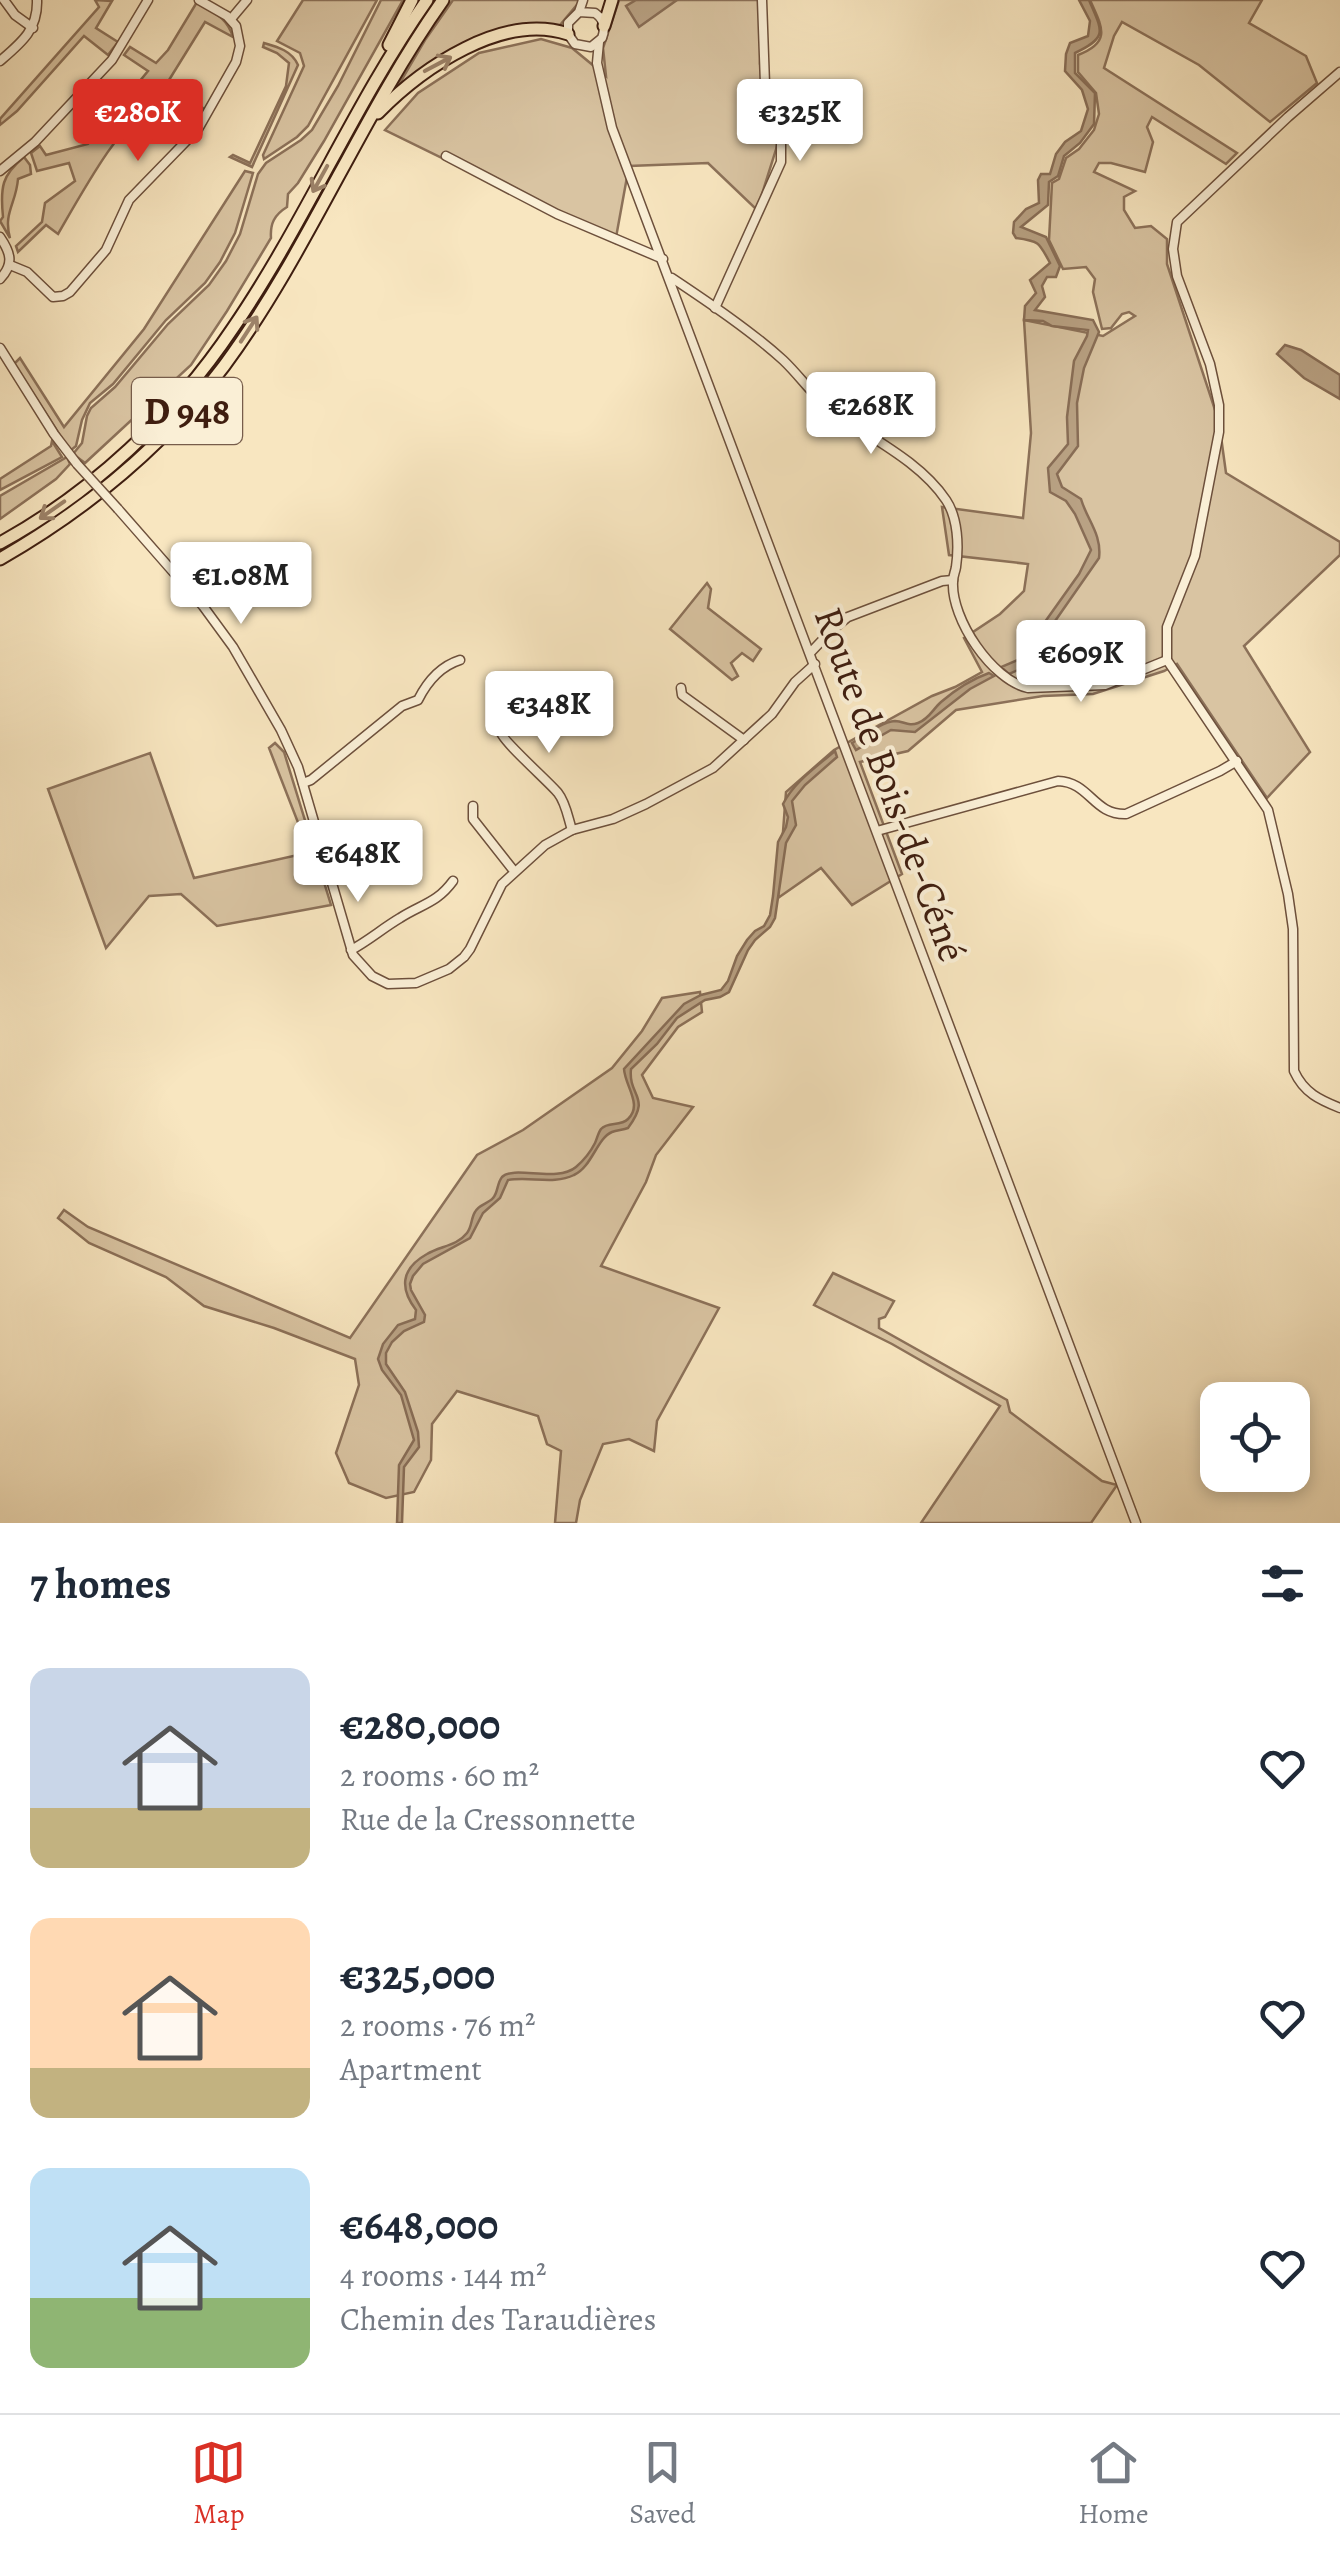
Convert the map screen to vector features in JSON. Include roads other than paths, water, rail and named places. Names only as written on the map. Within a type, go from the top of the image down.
[{"type":"highway","points":[[362,103],[412,0]]},
{"type":"highway","name":"D 948","points":[[0,543],[70,497],[118,459],[151,429],[208,364],[257,291],[362,103],[426,0]]},
{"type":"highway","name":"D 948","points":[[0,558],[106,488],[158,441],[209,384],[271,294],[364,127],[443,0]]},
{"type":"highway","points":[[604,26],[612,0]]},
{"type":"highway","points":[[364,127],[421,74],[495,36],[542,27],[568,34]]},
{"type":"street","points":[[4,0],[33,28]]},
{"type":"street","points":[[0,62],[33,28],[38,0]]},
{"type":"street","points":[[0,171],[35,142],[112,60],[148,0]]},
{"type":"street","points":[[10,265],[27,272],[53,296],[62,296],[76,286],[106,250],[130,200],[192,135],[238,56],[239,36],[231,19],[198,0]]},
{"type":"street","points":[[231,19],[247,0]]},
{"type":"street","points":[[583,0],[568,24],[568,34],[575,44],[586,48],[597,64]]},
{"type":"street","points":[[591,0],[594,13]]},
{"type":"street","points":[[715,308],[781,162],[781,140],[765,84],[762,0]]},
{"type":"street","points":[[579,12],[594,13],[604,26],[597,64]]},
{"type":"street","points":[[586,48],[599,42]]},
{"type":"street","name":"Route de Bois-de-Céné","points":[[597,64],[612,128],[1136,1523]]},
{"type":"street","points":[[1340,72],[1178,222],[1173,249],[1177,276],[1210,364],[1219,405],[1219,432],[1195,556],[1167,628],[1167,660],[1268,810],[1293,929],[1294,1071],[1316,1098],[1340,1108]]},
{"type":"street","points":[[446,156],[556,214],[663,260]]},
{"type":"street","points":[[0,238],[10,265],[0,278]]},
{"type":"street","points":[[670,276],[782,359],[828,408],[892,448],[945,499],[954,516],[956,566],[952,580],[962,620],[998,672],[1017,686],[1028,688],[1105,685],[1167,660]]},
{"type":"street","points":[[0,348],[76,464],[204,606],[233,647],[291,749],[351,950],[372,976],[388,984],[405,985],[436,976],[464,957],[497,892],[545,844],[572,830],[613,819],[713,768],[772,714],[814,664]]},
{"type":"street","points":[[810,654],[848,617],[952,580]]},
{"type":"street","points":[[303,783],[402,706],[418,700],[424,688],[448,664],[460,660]]},
{"type":"street","points":[[531,684],[501,724],[500,732],[561,797],[572,830]]},
{"type":"street","points":[[680,688],[682,695],[744,740]]},
{"type":"street","points":[[877,832],[1058,781],[1077,784],[1104,810],[1126,814],[1237,761]]},
{"type":"street","points":[[473,806],[473,819],[514,871]]},
{"type":"street","points":[[351,950],[402,916],[433,902],[453,880]]}]
